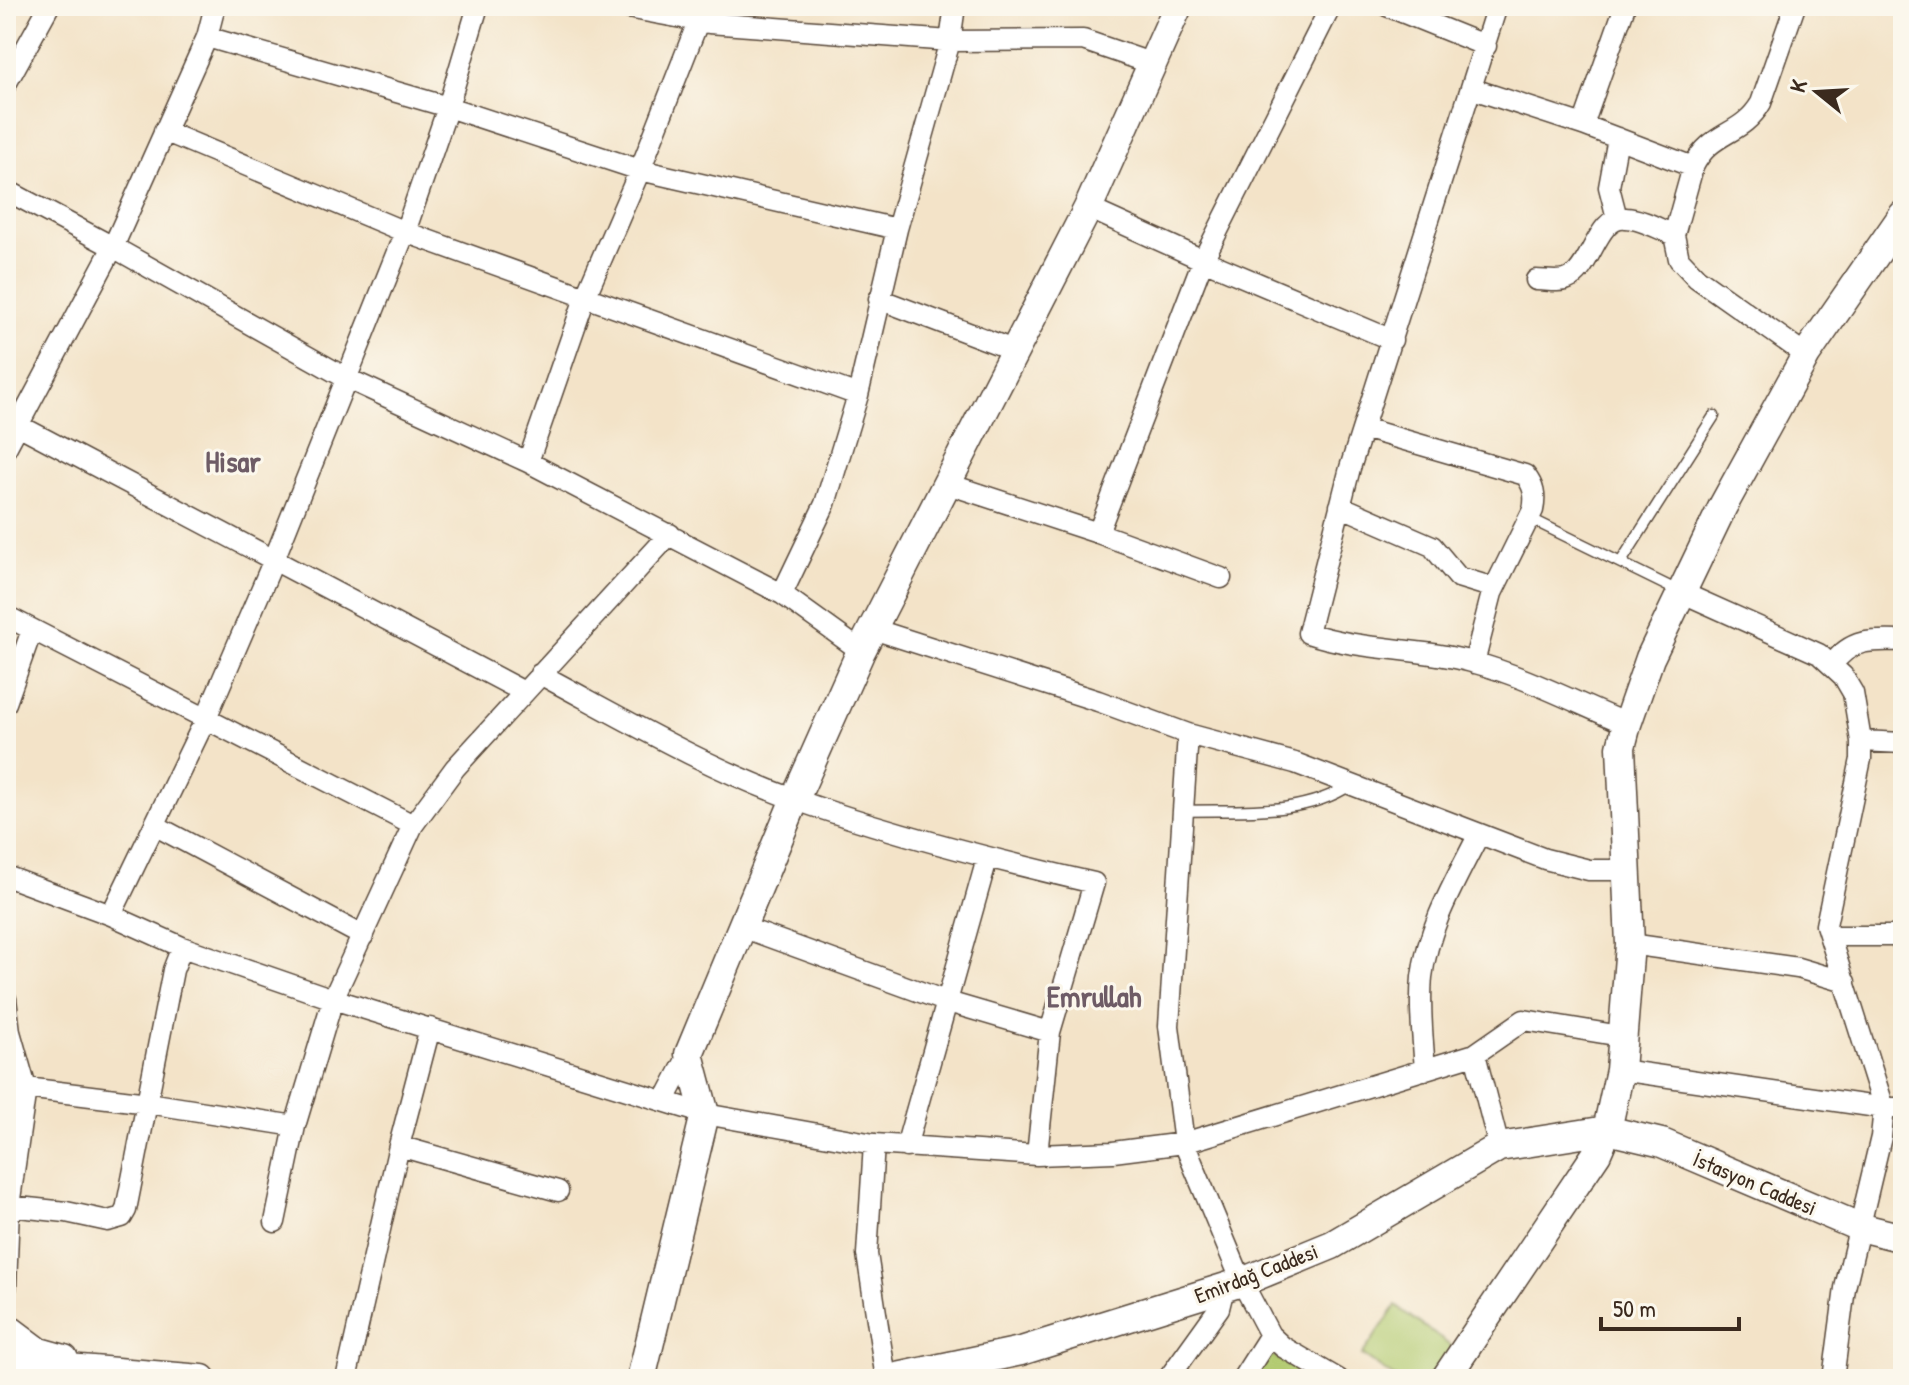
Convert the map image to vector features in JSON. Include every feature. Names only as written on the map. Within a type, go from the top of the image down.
[{"type":"street","points":[[6,84],[49,6]]},
{"type":"street","points":[[6,448],[113,247],[207,37],[215,6]]},
{"type":"street","points":[[111,915],[206,718],[273,562],[405,232],[448,107],[478,6]]},
{"type":"street","points":[[617,6],[950,41],[1083,40],[1153,64]]},
{"type":"street","points":[[782,594],[825,504],[858,395],[897,229],[950,41],[955,6]]},
{"type":"street","points":[[665,1100],[689,1054],[795,799],[867,640],[1088,208],[1178,6]]},
{"type":"street","points":[[1098,533],[1203,260],[1331,6]]},
{"type":"street","points":[[1387,6],[1486,46]]},
{"type":"street","points":[[1497,6],[1363,428],[1308,633],[1351,646],[1445,656],[1474,663],[1627,724]]},
{"type":"street","points":[[1583,125],[1625,6]]},
{"type":"street","points":[[1795,6],[1761,103],[1746,123],[1708,144],[1693,167],[1674,235],[1675,247],[1686,269],[1806,355]]},
{"type":"street","points":[[528,462],[586,295],[706,17]]},
{"type":"street","points":[[207,37],[448,107],[640,170],[897,229]]},
{"type":"street","points":[[1473,89],[1583,125],[1693,167]]},
{"type":"street","points":[[164,131],[405,232],[858,395]]},
{"type":"street","points":[[1617,218],[1609,187],[1618,138]]},
{"type":"street","points":[[6,190],[346,378],[528,462],[867,640],[1098,701],[1188,734],[1295,763],[1567,866],[1589,870],[1626,870]]},
{"type":"street","points":[[1088,208],[1392,340]]},
{"type":"street","points":[[1445,1379],[1597,1153],[1607,1130],[1620,1070],[1630,944],[1621,747],[1650,658],[1723,506],[1806,355],[1903,215]]},
{"type":"street","points":[[1536,280],[1567,280],[1576,275],[1607,226],[1617,218],[1628,218],[1674,235]]},
{"type":"street","points":[[879,299],[1016,351]]},
{"type":"street","points":[[18,425],[524,692]]},
{"type":"street","points":[[1363,428],[1525,475],[1535,492],[1529,518],[1494,588],[1474,663]]},
{"type":"street","points":[[948,484],[1098,533],[1221,578]]},
{"type":"street","points":[[1340,506],[1432,546],[1458,577],[1494,588]]},
{"type":"street","points":[[275,1222],[295,1126],[333,999],[413,825],[455,768],[670,534]]},
{"type":"street","points":[[1683,593],[1819,654],[1833,664],[1853,693],[1861,759],[1826,925],[1893,1108],[1881,1137],[1845,1288],[1833,1379]]},
{"type":"street","points":[[6,616],[413,825]]},
{"type":"street","points":[[6,703],[32,630]]},
{"type":"street","points":[[1833,664],[1846,649],[1862,641],[1903,641]]},
{"type":"street","points":[[540,674],[692,755],[795,799],[987,859],[1094,883],[1050,1032],[1037,1155]]},
{"type":"street","points":[[1188,734],[1169,1026],[1184,1143],[1233,1285],[1270,1335],[1283,1347],[1338,1379]]},
{"type":"street","points":[[1861,741],[1903,743]]},
{"type":"street","points":[[156,826],[363,936]]},
{"type":"street","points":[[1425,1070],[1421,994],[1425,958],[1436,921],[1479,834]]},
{"type":"street","points":[[906,1147],[987,859]]},
{"type":"street","points":[[6,876],[111,915],[182,947],[333,999],[705,1114],[874,1144],[1037,1155],[1113,1152],[1184,1143],[1475,1054],[1524,1020],[1621,1036]]},
{"type":"street","points":[[742,927],[948,1002],[1050,1032]]},
{"type":"street","points":[[1830,936],[1903,936]]},
{"type":"street","points":[[1630,944],[1798,968],[1845,982]]},
{"type":"street","points":[[9,1206],[66,1212],[108,1221],[122,1217],[126,1210],[173,970],[182,947]]},
{"type":"street","points":[[6,999],[10,1032],[26,1088],[9,1206],[6,1288]]},
{"type":"street","points":[[346,1379],[399,1146],[430,1028]]},
{"type":"street","points":[[641,1379],[705,1114],[689,1054]]},
{"type":"street","points":[[1475,1054],[1499,1147]]},
{"type":"street","points":[[1620,1070],[1893,1108]]},
{"type":"street","points":[[26,1088],[295,1126]]},
{"type":"street","name":"Emirdağ Caddesi","points":[[887,1379],[1021,1351],[1233,1285],[1332,1245],[1499,1147],[1607,1130]]},
{"type":"street","name":"İstasyon Caddesi","points":[[1607,1130],[1662,1143],[1859,1227],[1903,1238]]},
{"type":"street","points":[[874,1144],[867,1254],[887,1379]]},
{"type":"street","points":[[399,1146],[558,1191]]},
{"type":"street","points":[[1168,1379],[1233,1285]]},
{"type":"street","points":[[8,1328],[14,1350],[6,1363],[202,1379]]},
{"type":"street","points":[[8,1328],[39,1352],[107,1371]]},
{"type":"street","points":[[1242,1379],[1270,1335]]},
{"type":"street","points":[[6,1371],[9,1379]]},
{"type":"lane","points":[[1621,562],[1714,416]]},
{"type":"lane","points":[[1529,518],[1683,593]]},
{"type":"lane","points":[[1182,811],[1304,806],[1326,799],[1350,785]]},
{"type":"green space","points":[[1396,1306],[1456,1350],[1435,1379],[1397,1379],[1362,1355]]},
{"type":"green space","points":[[1265,1351],[1313,1379],[1248,1379]]},
{"type":"district","name":"Hisar","points":[[233,462]]},
{"type":"district","name":"Emrullah","points":[[1094,997]]}]
